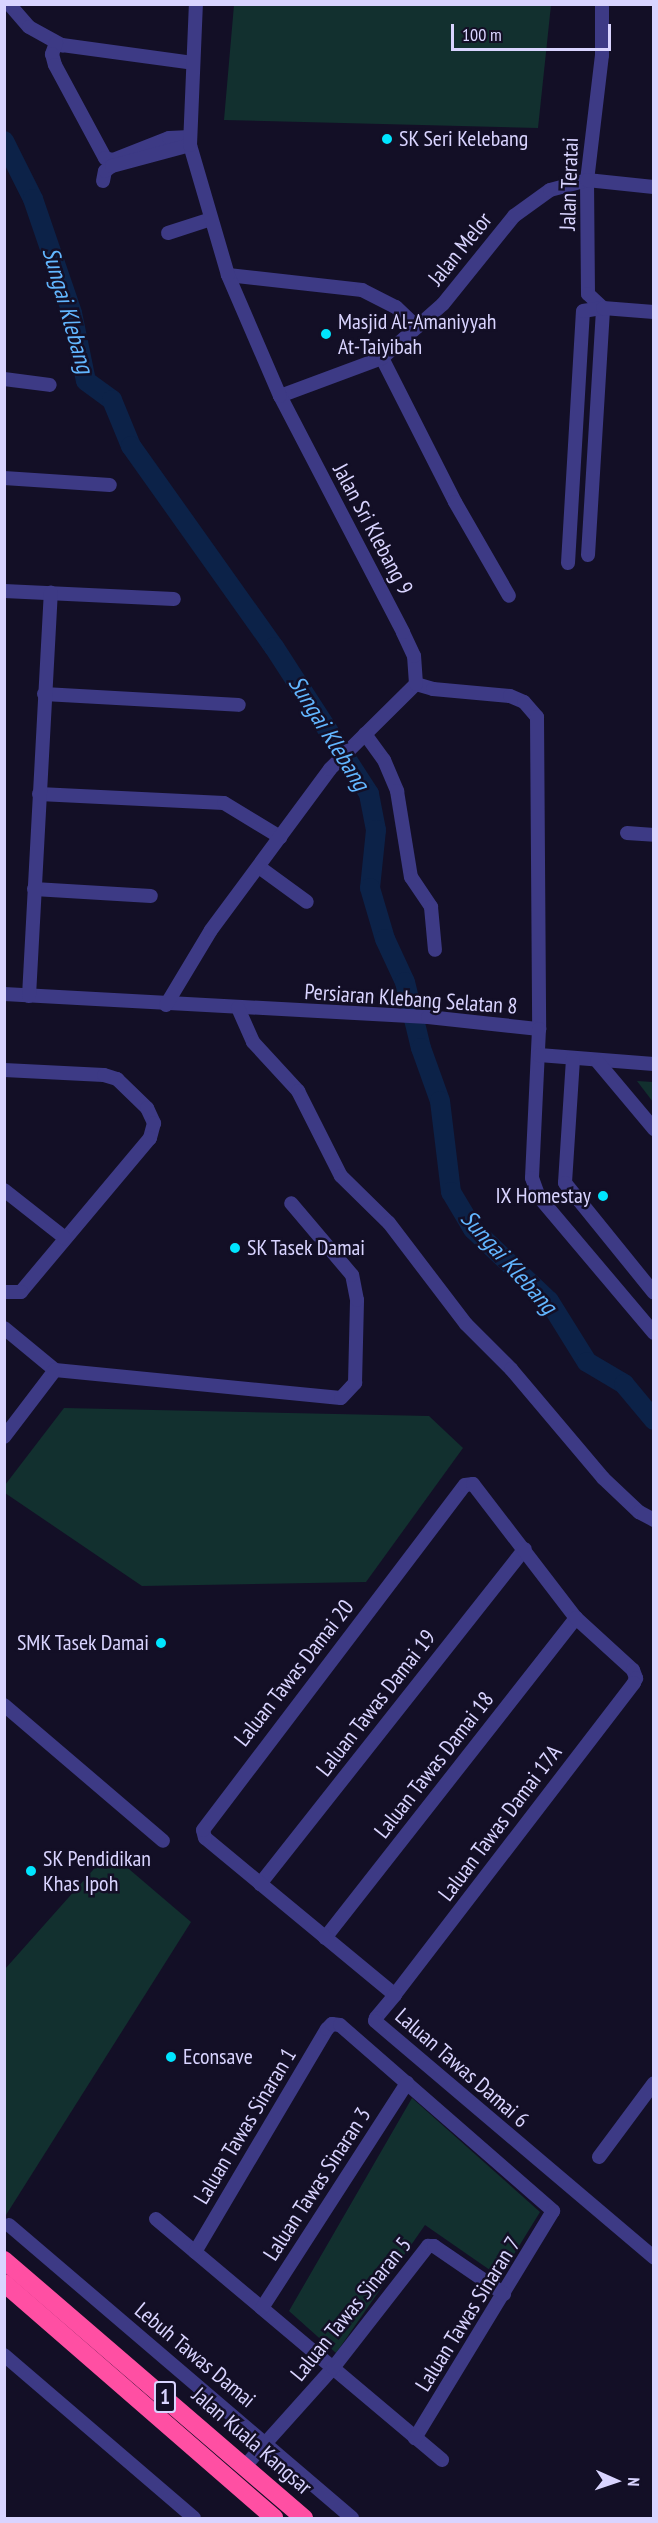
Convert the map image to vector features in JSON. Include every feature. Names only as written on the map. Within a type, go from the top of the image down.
[{"type":"highway","name":"Jalan Kuala Kangsar","points":[[4,2260],[304,2518]]},
{"type":"highway","name":"Jalan Kuala Kangsar","points":[[4,2283],[274,2518]]},
{"type":"street","points":[[9,4],[29,27],[56,43],[193,63]]},
{"type":"street","name":"Jalan Sri Klebang 9","points":[[196,4],[190,141],[210,219],[228,275],[280,396],[404,632],[414,656],[416,684]]},
{"type":"street","name":"Jalan Teratai","points":[[602,4],[602,55],[587,180],[588,294],[603,308]]},
{"type":"street","points":[[56,43],[52,54],[55,65],[105,158],[113,160],[169,138],[190,141]]},
{"type":"street","points":[[103,181],[105,171],[112,166],[190,141]]},
{"type":"street","name":"Jalan Melor","points":[[280,396],[382,358],[443,304],[514,216],[550,190],[587,180],[654,188]]},
{"type":"street","points":[[168,233],[210,219]]},
{"type":"street","points":[[228,275],[362,290],[396,307],[417,327]]},
{"type":"street","points":[[588,555],[603,308]]},
{"type":"street","points":[[568,563],[583,311],[603,308],[654,312]]},
{"type":"street","points":[[382,358],[509,597]]},
{"type":"street","points":[[4,379],[50,385]]},
{"type":"street","points":[[4,478],[110,485]]},
{"type":"street","points":[[4,591],[174,600]]},
{"type":"street","points":[[29,996],[51,593]]},
{"type":"street","points":[[166,1005],[199,947],[330,769],[416,684],[433,689],[510,696],[524,702],[537,717],[539,1029]]},
{"type":"street","points":[[44,694],[239,705]]},
{"type":"street","points":[[365,734],[384,760],[397,791],[411,877],[431,908],[435,950]]},
{"type":"street","points":[[39,794],[224,803],[280,837]]},
{"type":"street","points":[[627,833],[654,835]]},
{"type":"street","points":[[259,867],[307,902]]},
{"type":"street","points":[[34,889],[151,896]]},
{"type":"street","name":"Persiaran Klebang Selatan 8","points":[[4,994],[166,1005],[428,1017],[539,1029],[532,1163],[536,1187],[654,1333]]},
{"type":"street","points":[[238,1008],[253,1042],[298,1091],[341,1176],[389,1223],[466,1324],[511,1369],[603,1478],[639,1512],[654,1520]]},
{"type":"street","points":[[538,1055],[654,1064]]},
{"type":"street","points":[[573,1059],[565,1183],[654,1293]]},
{"type":"street","points":[[597,1061],[654,1129]]},
{"type":"street","points":[[4,1070],[117,1079],[147,1108],[154,1123],[150,1138],[21,1292],[4,1292]]},
{"type":"street","points":[[4,1190],[65,1238]]},
{"type":"street","points":[[4,1328],[55,1370],[341,1398],[355,1383],[357,1300],[352,1275],[291,1203]]},
{"type":"street","points":[[4,1437],[55,1370]]},
{"type":"street","name":"Laluan Tawas Damai 20","points":[[260,1884],[205,1838],[205,1824],[465,1485],[473,1484],[525,1549]]},
{"type":"street","points":[[525,1549],[576,1618]]},
{"type":"street","name":"Laluan Tawas Damai 19","points":[[260,1884],[525,1549]]},
{"type":"street","name":"Laluan Tawas Damai 17A","points":[[396,1995],[634,1683],[635,1675],[576,1618]]},
{"type":"street","name":"Laluan Tawas Damai 18","points":[[325,1938],[576,1618]]},
{"type":"street","points":[[4,1705],[163,1841]]},
{"type":"street","name":"Laluan Tawas Damai 6","points":[[260,1884],[396,1995],[376,2023],[654,2258]]},
{"type":"street","name":"Laluan Tawas Sinaran 1","points":[[195,2252],[332,2024],[340,2025],[407,2083]]},
{"type":"street","name":"Laluan Tawas Sinaran 7","points":[[407,2083],[553,2211],[416,2438]]},
{"type":"street","name":"Laluan Tawas Sinaran 3","points":[[262,2308],[407,2083]]},
{"type":"street","points":[[599,2157],[654,2083]]},
{"type":"street","points":[[156,2219],[442,2460]]},
{"type":"street","name":"Lebuh Tawas Damai","points":[[9,2225],[266,2442],[352,2518]]},
{"type":"street","name":"Laluan Tawas Sinaran 5","points":[[245,2466],[333,2368],[428,2246],[434,2246],[504,2294]]},
{"type":"street","points":[[4,2355],[193,2518]]},
{"type":"green space","points":[[234,5],[551,5],[538,128],[224,120]]},
{"type":"green space","points":[[637,1081],[653,1082],[653,1102]]},
{"type":"green space","points":[[64,1408],[429,1416],[463,1448],[366,1582],[142,1586],[5,1493],[5,1485]]},
{"type":"green space","points":[[109,1852],[191,1922],[6,2215],[5,1969]]},
{"type":"green space","points":[[412,2098],[540,2212],[500,2277],[425,2225],[336,2353],[289,2311]]},
{"type":"waterway","name":"Sungai Klebang","points":[[4,141],[33,199],[72,313],[86,381],[112,400],[131,446],[274,647],[369,794],[376,830],[370,888],[385,939],[405,982],[421,1048],[440,1101],[451,1192],[473,1229],[549,1301],[587,1362],[624,1384],[654,1420]]},
{"type":"place","name":"SK Seri Kelebang","points":[[387,139]]},
{"type":"place","name":"Masjid Al-Amaniyyah At-Taiyibah","points":[[326,334]]},
{"type":"place","name":"IX Homestay","points":[[603,1196]]},
{"type":"place","name":"SK Tasek Damai","points":[[235,1248]]},
{"type":"place","name":"SMK Tasek Damai","points":[[161,1643]]},
{"type":"place","name":"SK Pendidikan Khas Ipoh","points":[[31,1871]]},
{"type":"place","name":"Econsave","points":[[171,2057]]}]
